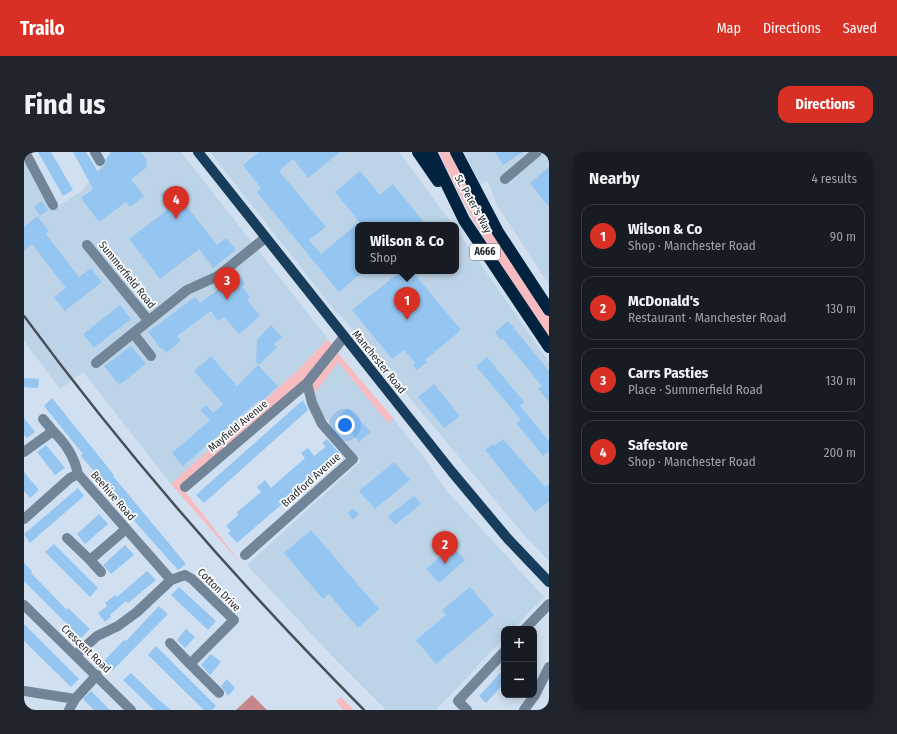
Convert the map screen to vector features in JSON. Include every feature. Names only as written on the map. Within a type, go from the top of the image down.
[{"type":"highway","points":[[418,152],[464,220]]},
{"type":"highway","name":"St. Peter's Way","points":[[431,152],[464,220],[549,347]]},
{"type":"highway","name":"St. Peter's Way","points":[[456,152],[498,232],[549,310]]},
{"type":"main road","name":"Manchester Road","points":[[198,152],[452,472],[508,539],[549,582]]},
{"type":"street","points":[[25,152],[53,204]]},
{"type":"street","points":[[505,179],[537,152]]},
{"type":"street","name":"Summerfield Road","points":[[96,362],[187,290],[218,276],[266,238]]},
{"type":"street","name":"Summerfield Road","points":[[87,245],[148,320]]},
{"type":"street","points":[[133,333],[151,356]]},
{"type":"street","points":[[307,383],[344,337]]},
{"type":"street","name":"Mayfield Avenue","points":[[185,487],[307,383]]},
{"type":"street","name":"Bradford Avenue","points":[[245,555],[353,459],[322,424],[312,403],[307,383]]},
{"type":"street","name":"Beehive Road","points":[[43,419],[62,440],[75,459],[78,474],[171,580]]},
{"type":"street","points":[[24,452],[53,431]]},
{"type":"street","points":[[25,515],[70,478],[78,474]]},
{"type":"street","points":[[90,560],[126,529]]},
{"type":"street","points":[[67,538],[101,572]]},
{"type":"street","name":"Cotton Drive","points":[[171,580],[185,575],[192,579],[234,620],[190,664]]},
{"type":"street","points":[[76,655],[97,636],[118,626],[137,612],[171,580]]},
{"type":"street","points":[[528,626],[549,604]]},
{"type":"street","name":"Crescent Road","points":[[24,605],[131,710]]},
{"type":"street","points":[[170,643],[219,694]]},
{"type":"street","points":[[467,710],[458,701],[501,655]]},
{"type":"street","points":[[524,710],[535,695],[549,667]]},
{"type":"street","points":[[70,710],[75,699],[96,675]]},
{"type":"street","points":[[24,691],[75,699]]},
{"type":"shaded area","points":[[111,152],[181,152],[328,339],[295,373],[171,484],[83,372],[60,389],[24,341],[24,159],[53,209],[82,191]]},
{"type":"shaded area","points":[[210,152],[399,152],[451,222],[355,222],[355,274],[459,274],[459,233],[549,362],[549,561],[524,535],[344,319],[336,312]]},
{"type":"shaded area","points":[[439,152],[450,152],[489,228],[549,318],[549,336],[476,224]]},
{"type":"shaded area","points":[[464,152],[549,152],[549,285],[497,205],[488,181],[480,185]]},
{"type":"shaded area","points":[[328,339],[333,347],[305,379],[181,486],[242,565],[171,484],[295,373]]},
{"type":"shaded area","points":[[338,353],[393,418],[388,423],[338,362],[314,394],[311,384]]},
{"type":"shaded area","points":[[338,362],[388,422],[393,418],[426,460],[445,489],[544,597],[516,626],[501,626],[501,641],[436,710],[386,710],[332,656],[247,565],[361,461],[323,415],[316,403],[314,394]]},
{"type":"shaded area","points":[[252,695],[267,710],[236,710]]},
{"type":"shaded area","points":[[341,697],[354,710],[343,710],[336,701]]},
{"type":"building","points":[[38,152],[51,152],[73,190],[63,196]]},
{"type":"building","points":[[73,152],[86,152],[98,172],[105,165],[106,159],[111,152],[140,152],[147,160],[146,168],[131,179],[144,196],[130,207],[126,202],[99,222],[81,198],[93,189]]},
{"type":"building","points":[[259,152],[340,152],[308,178],[293,159],[279,171],[326,227],[309,240],[321,254],[355,226],[355,274],[360,274],[339,292],[257,192],[261,188],[243,165]]},
{"type":"building","points":[[495,152],[523,152],[503,165]]},
{"type":"building","points":[[549,167],[549,207],[530,183]]},
{"type":"building","points":[[360,171],[380,195],[393,184],[424,222],[360,222],[335,192]]},
{"type":"building","points":[[171,186],[217,245],[226,238],[236,250],[213,268],[199,249],[160,279],[129,239],[170,208],[160,194]]},
{"type":"building","points":[[42,201],[48,210],[40,216],[34,207]]},
{"type":"building","points":[[37,216],[49,231],[46,234],[79,277],[91,268],[102,282],[65,311],[54,297],[66,288],[32,244],[24,250],[24,227]]},
{"type":"building","points":[[397,274],[414,274],[461,330],[425,360],[427,362],[417,370],[413,365],[415,363],[404,350],[392,359],[352,310]]},
{"type":"building","points":[[234,278],[237,281],[241,278],[245,284],[242,286],[250,297],[247,300],[260,316],[239,334],[224,317],[218,321],[211,311],[177,336],[181,341],[166,353],[163,348],[161,349],[148,332],[195,297],[200,303]]},
{"type":"building","points":[[120,305],[131,319],[94,348],[83,334]]},
{"type":"building","points":[[508,321],[549,371],[549,402],[538,389],[542,386],[503,339],[501,340],[495,332]]},
{"type":"building","points":[[271,325],[282,337],[274,344],[277,347],[259,365],[256,361],[257,340]]},
{"type":"building","points":[[131,346],[146,364],[119,385],[104,366]]},
{"type":"building","points":[[211,356],[237,386],[258,365],[278,386],[261,402],[259,400],[183,466],[172,453],[210,420],[200,410],[206,405],[213,413],[223,404],[194,371]]},
{"type":"building","points":[[487,357],[524,402],[520,406],[549,441],[549,451],[543,456],[516,423],[521,420],[476,366]]},
{"type":"building","points":[[24,378],[39,379],[38,388],[24,387]]},
{"type":"building","points":[[434,384],[460,416],[444,428],[418,397]]},
{"type":"building","points":[[52,398],[114,475],[113,476],[186,564],[178,570],[138,525],[133,519],[134,518],[81,456],[83,454],[44,406]]},
{"type":"building","points":[[303,400],[308,410],[204,503],[196,495]]},
{"type":"building","points":[[348,408],[371,432],[359,442],[349,430],[345,433],[341,428],[345,424],[339,416]]},
{"type":"building","points":[[24,418],[35,432],[27,438],[24,435]]},
{"type":"building","points":[[327,439],[340,454],[237,543],[228,533],[231,531],[226,526],[238,515],[237,512],[261,492],[257,487],[265,480],[271,488],[305,458],[301,453],[308,448],[314,456],[326,447],[322,443]]},
{"type":"building","points":[[503,439],[545,487],[549,484],[549,501],[535,512],[485,450],[492,444],[494,446]]},
{"type":"building","points":[[46,445],[65,468],[55,475],[37,452]]},
{"type":"building","points":[[394,462],[410,480],[375,509],[359,491]]},
{"type":"building","points":[[24,472],[39,490],[30,498],[24,491]]},
{"type":"building","points":[[78,488],[84,496],[30,543],[24,534]]},
{"type":"building","points":[[414,496],[421,504],[395,525],[388,516]]},
{"type":"building","points":[[353,508],[359,514],[353,520],[348,513]]},
{"type":"building","points":[[99,514],[108,524],[85,544],[77,534]]},
{"type":"building","points":[[311,530],[379,609],[358,628],[329,594],[323,599],[284,553]]},
{"type":"building","points":[[54,544],[98,588],[90,597],[45,552]]},
{"type":"building","points":[[125,545],[134,555],[111,574],[103,565]]},
{"type":"building","points":[[452,545],[465,560],[439,583],[426,569]]},
{"type":"building","points":[[24,563],[32,571],[31,573],[67,610],[68,608],[90,629],[81,638],[24,581]]},
{"type":"building","points":[[147,571],[156,580],[128,603],[126,601],[110,615],[111,617],[105,622],[98,613],[107,606],[105,603],[115,595],[117,597]]},
{"type":"building","points":[[179,587],[216,621],[208,630],[171,595]]},
{"type":"building","points":[[470,587],[494,615],[436,664],[416,640],[446,615],[442,610]]},
{"type":"building","points":[[159,606],[168,614],[112,671],[103,662],[124,640],[126,641]]},
{"type":"building","points":[[24,624],[79,679],[71,687],[24,641]]},
{"type":"building","points":[[186,629],[195,637],[185,648],[177,640]]},
{"type":"building","points":[[156,646],[216,706],[212,710],[204,710],[148,655]]},
{"type":"building","points":[[211,654],[221,662],[210,675],[201,665]]},
{"type":"building","points":[[501,672],[501,686],[486,703],[479,696]]},
{"type":"building","points":[[131,673],[171,710],[154,710],[123,680]]},
{"type":"building","points":[[227,679],[235,688],[228,696],[221,686]]},
{"type":"building","points":[[91,691],[110,710],[94,710],[83,699]]},
{"type":"railway","points":[[24,316],[103,419],[187,519],[274,616],[364,710]]},
{"type":"place","name":"Safestore","points":[[176,219]]},
{"type":"place","name":"Carrs Pasties","points":[[227,300]]},
{"type":"place","name":"Wilson & Co","points":[[407,320]]},
{"type":"place","name":"McDonald's","points":[[445,564]]}]
